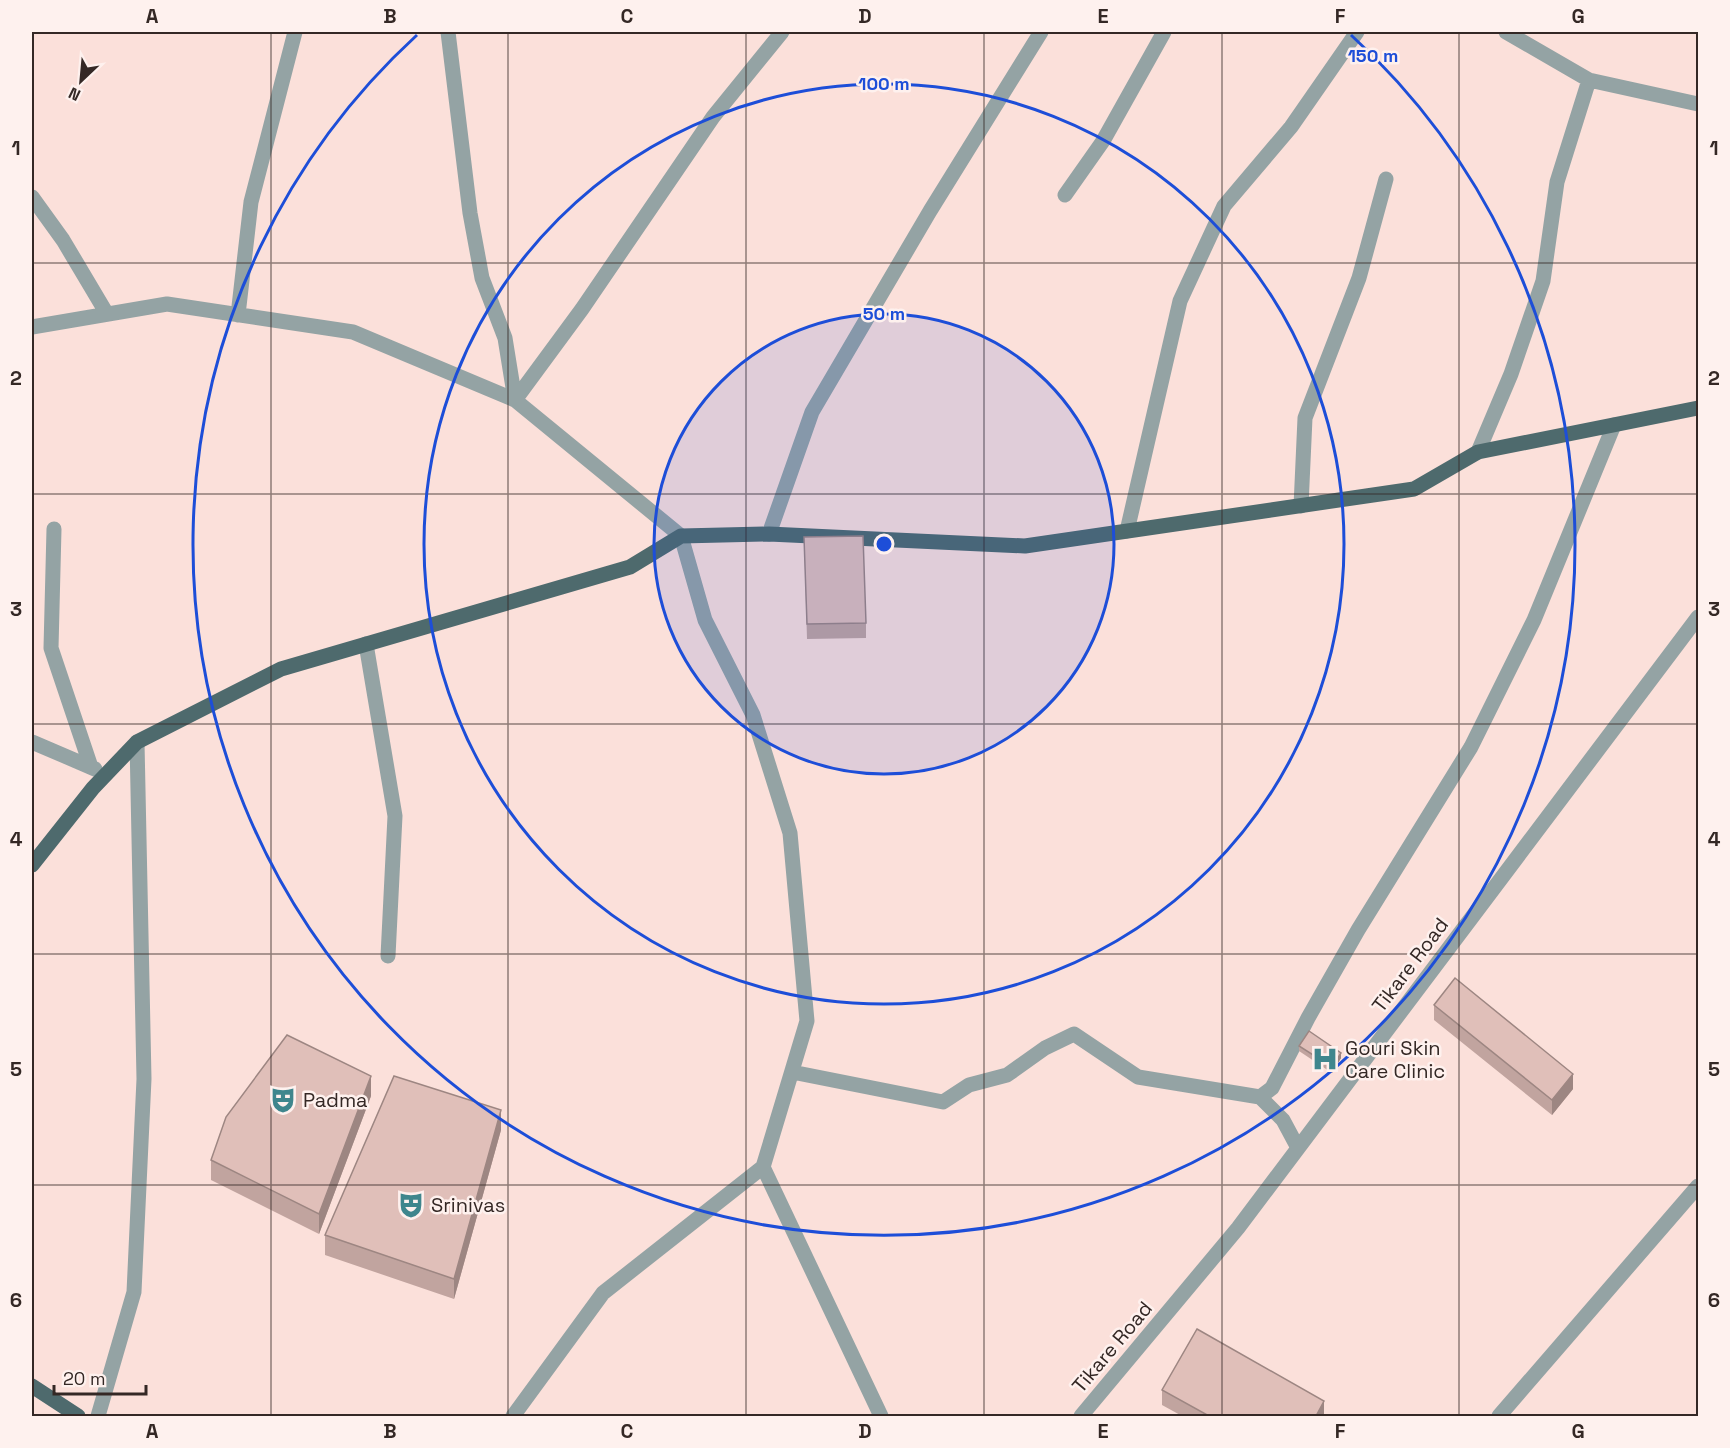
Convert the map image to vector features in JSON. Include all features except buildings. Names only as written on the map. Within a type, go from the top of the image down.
[{"type":"main road","points":[[32,866],[98,771],[137,742],[281,669],[630,567],[681,536],[769,534],[1025,546],[1414,489],[1478,452],[1698,408]]},
{"type":"main road","points":[[32,1386],[78,1416]]},
{"type":"street","points":[[238,315],[251,202],[295,32]]},
{"type":"street","points":[[448,32],[472,224],[482,278],[505,338],[515,400]]},
{"type":"street","points":[[515,400],[582,309],[713,117],[782,32]]},
{"type":"street","points":[[769,534],[813,412],[930,210],[1041,32]]},
{"type":"street","points":[[1065,195],[1103,141],[1164,32]]},
{"type":"street","points":[[1127,531],[1180,301],[1224,206],[1291,127],[1357,32]]},
{"type":"street","points":[[1506,32],[1589,80],[1698,104]]},
{"type":"street","points":[[1478,452],[1511,374],[1543,281],[1557,182],[1589,80]]},
{"type":"street","points":[[1301,506],[1305,418],[1359,278],[1386,179]]},
{"type":"street","points":[[32,197],[63,240],[107,314]]},
{"type":"street","points":[[32,327],[166,304],[352,332],[515,400],[681,536],[705,620],[753,715],[790,833],[807,1022],[763,1167],[603,1293],[513,1416]]},
{"type":"street","points":[[1260,1097],[1272,1088],[1308,1018],[1358,930],[1471,747],[1534,620],[1614,425]]},
{"type":"street","points":[[54,529],[51,648],[98,771]]},
{"type":"street","name":"Tikare Road","points":[[1081,1416],[1238,1228],[1698,617]]},
{"type":"street","points":[[366,644],[395,816],[388,956]]},
{"type":"street","points":[[32,742],[98,771]]},
{"type":"street","points":[[98,1416],[134,1292],[144,1079],[137,742]]},
{"type":"street","points":[[792,1072],[943,1102],[969,1085],[1007,1075],[1045,1048],[1074,1034],[1138,1077],[1260,1097],[1283,1120],[1298,1148]]},
{"type":"street","points":[[763,1167],[881,1416]]},
{"type":"street","points":[[1499,1416],[1698,1186]]},
{"type":"place","name":"Gouri Skin Care Clinic","points":[[1325,1059]]},
{"type":"place","name":"Padma","points":[[283,1100]]},
{"type":"place","name":"Srinivas","points":[[411,1205]]}]
